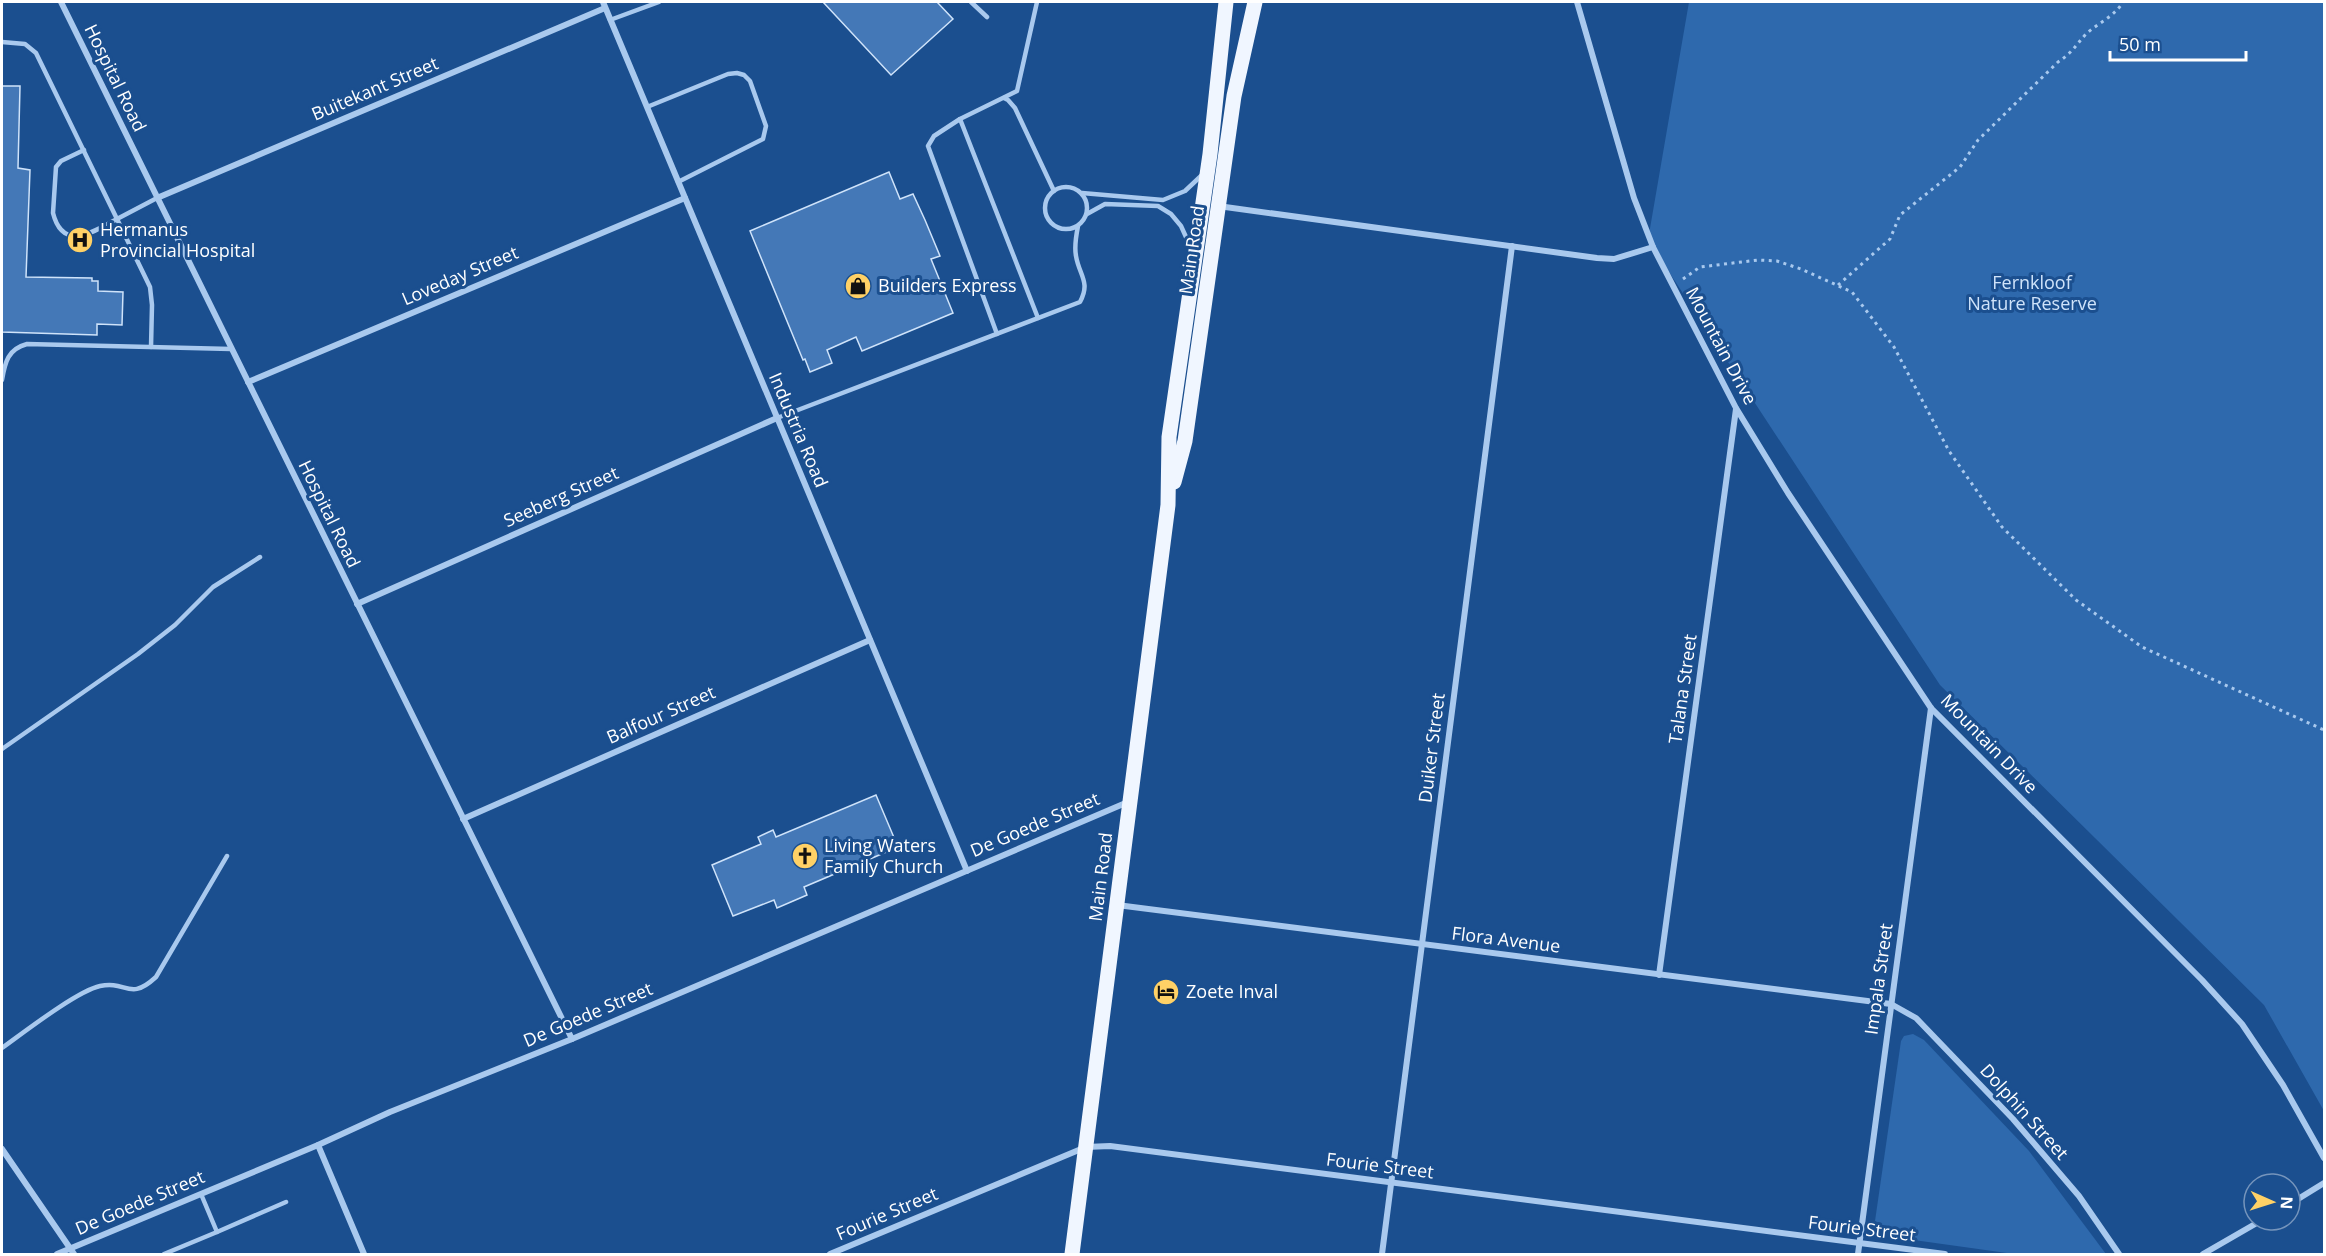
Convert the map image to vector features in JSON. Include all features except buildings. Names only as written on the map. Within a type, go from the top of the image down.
[{"type":"main road","name":"Main Road","points":[[1072,1254],[1168,505],[1169,437],[1208,168],[1226,2]]},
{"type":"main road","name":"Main Road","points":[[1168,505],[1185,441],[1234,96],[1255,2]]},
{"type":"street","name":"Hospital Road","points":[[61,2],[572,1039]]},
{"type":"street","name":"Mountain Drive","points":[[1577,2],[1634,198],[1653,247],[1736,408],[1788,493],[1931,708],[2202,980],[2242,1024],[2283,1085],[2325,1158]]},
{"type":"street","name":"Buitekant Street","points":[[157,198],[604,5]]},
{"type":"street","name":"Industria Road","points":[[604,5],[967,871]]},
{"type":"street","name":"Loveday Street","points":[[248,382],[685,198]]},
{"type":"street","points":[[1218,206],[1614,259],[1653,247]]},
{"type":"street","name":"Duiker Street","points":[[1382,1254],[1512,246]]},
{"type":"street","name":"Talana Street","points":[[1659,975],[1736,408]]},
{"type":"street","name":"Seeberg Street","points":[[357,604],[777,418]]},
{"type":"street","name":"Balfour Street","points":[[464,819],[870,640]]},
{"type":"street","name":"Impala Street","points":[[1858,1254],[1931,708]]},
{"type":"street","name":"De Goede Street","points":[[57,1254],[72,1252],[390,1112],[572,1039],[1130,801]]},
{"type":"street","name":"Flora Avenue","points":[[1117,905],[1891,1005]]},
{"type":"street","name":"Dolphin Street","points":[[1891,1005],[1916,1018],[2013,1119],[2079,1197],[2119,1254]]},
{"type":"street","points":[[318,1145],[364,1254]]},
{"type":"street","name":"Fourie Street","points":[[830,1254],[1086,1147],[1110,1146],[1945,1254]]},
{"type":"street","points":[[2,1149],[72,1252]]},
{"type":"street","points":[[2302,1197],[2325,1183]]},
{"type":"street","points":[[2203,1254],[2242,1232]]},
{"type":"lane","points":[[610,20],[659,2]]},
{"type":"lane","points":[[971,2],[987,17]]},
{"type":"lane","points":[[997,334],[928,146],[934,136],[960,119],[1017,91],[1037,2]]},
{"type":"lane","points":[[2,42],[25,44],[36,53],[84,150],[150,287],[153,305],[151,347]]},
{"type":"lane","points":[[647,107],[728,74],[744,75],[750,81],[766,126],[763,139],[678,182]]},
{"type":"lane","points":[[1004,98],[1015,108],[1054,190]]},
{"type":"lane","points":[[960,119],[1038,318]]},
{"type":"lane","points":[[84,150],[61,161],[56,167],[53,213],[55,220],[65,232],[86,236],[157,198]]},
{"type":"lane","points":[[1078,226],[1064,230],[1050,223],[1045,210],[1046,202],[1054,190],[1068,187],[1082,194],[1168,199],[1185,191],[1208,168]]},
{"type":"lane","points":[[1082,194],[1086,200],[1087,214]]},
{"type":"lane","points":[[777,418],[1080,302],[1086,292],[1076,256],[1075,238],[1078,226],[1087,214],[1105,204],[1158,206],[1171,214],[1188,238],[1192,250],[1193,269]]},
{"type":"lane","points":[[2,380],[8,356],[20,346],[27,344],[231,349]]},
{"type":"lane","points":[[2,749],[138,654],[175,624],[213,587],[260,557]]},
{"type":"lane","points":[[2,1048],[84,993],[99,986],[112,985],[135,990],[145,987],[156,977],[227,856]]},
{"type":"lane","points":[[201,1194],[217,1232]]},
{"type":"lane","points":[[164,1254],[286,1202]]},
{"type":"path","points":[[1838,285],[1890,239],[1900,215],[1960,167],[1978,140],[2058,62],[2072,53],[2087,34],[2120,8],[2123,2]]},
{"type":"path","points":[[1672,287],[1700,267],[1758,260],[1778,261],[1852,292],[1894,347],[1949,451],[2002,527],[2076,600],[2142,647],[2325,730]]},
{"type":"green space","name":"Fernkloof Nature Reserve","points":[[1689,2],[2324,2],[2324,1111],[2264,1005],[1940,685],[1648,240]]},
{"type":"green space","points":[[1913,1034],[1924,1040],[2029,1151],[2106,1254],[2014,1254],[1885,1236],[1878,1230],[1875,1221],[1901,1041],[1904,1036]]},
{"type":"place","name":"Hermanus Provincial Hospital","points":[[80,240]]},
{"type":"place","name":"Builders Express","points":[[858,286]]},
{"type":"place","name":"Living Waters Family Church","points":[[805,856]]},
{"type":"place","name":"Zoete Inval","points":[[1166,992]]}]
